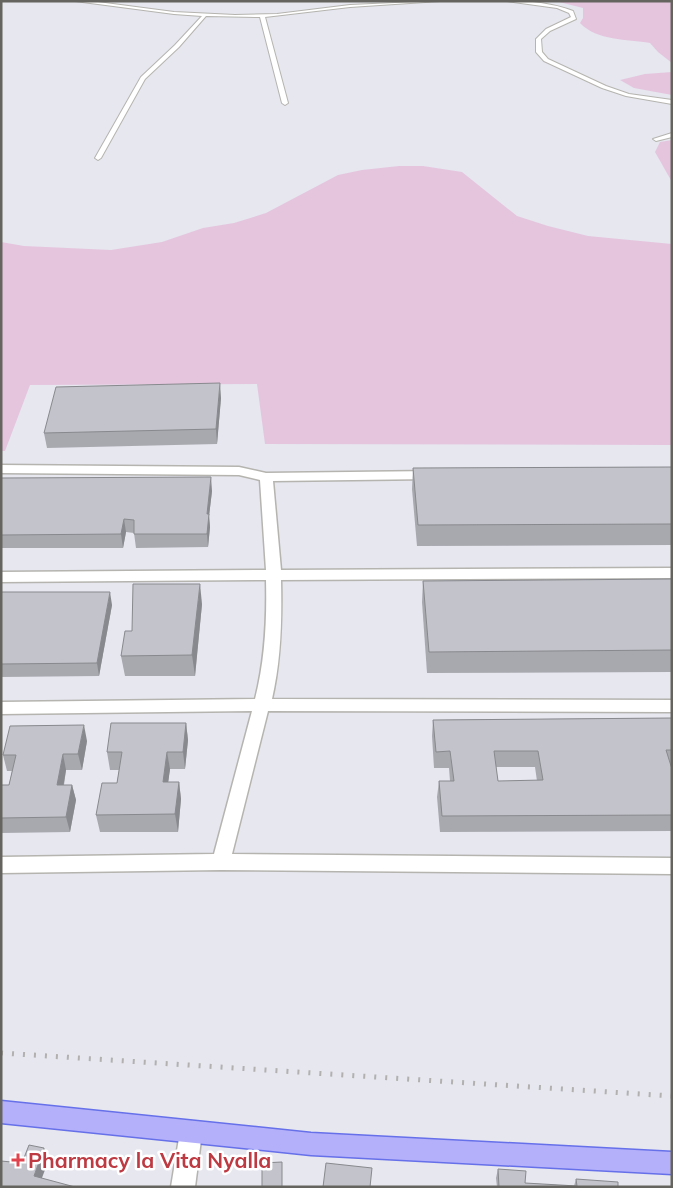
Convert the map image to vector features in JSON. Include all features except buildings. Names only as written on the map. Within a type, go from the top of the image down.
[{"type":"main road","points":[[1,1112],[311,1144],[672,1164]]},
{"type":"street","points":[[1,469],[239,471],[266,477],[443,475]]},
{"type":"street","points":[[221,862],[260,705],[270,673],[273,651],[273,575],[266,477]]},
{"type":"street","points":[[1,577],[672,573]]},
{"type":"street","points":[[1,708],[260,705],[672,706]]},
{"type":"street","points":[[1,865],[221,862],[672,866]]},
{"type":"street","points":[[183,1187],[191,1132]]},
{"type":"lane","points":[[77,1],[204,16],[262,15],[340,7],[438,1]]},
{"type":"lane","points":[[509,1],[558,7],[571,12],[574,18],[548,30],[538,39],[539,52],[546,60],[604,87],[628,95],[672,102]]},
{"type":"lane","points":[[262,15],[285,103]]},
{"type":"lane","points":[[98,158],[143,78],[177,46],[204,16]]},
{"type":"lane","points":[[656,139],[672,136]]},
{"type":"shaded area","points":[[555,1],[672,1],[672,63],[650,43],[604,36],[587,29],[580,23],[583,18],[583,8]]},
{"type":"shaded area","points":[[672,72],[672,95],[634,88],[620,80],[645,74]]},
{"type":"shaded area","points":[[672,140],[672,182],[655,152],[660,142]]},
{"type":"shaded area","points":[[399,166],[423,166],[462,172],[517,216],[548,226],[588,236],[672,244],[672,445],[265,444],[257,384],[30,385],[5,451],[1,451],[1,242],[24,246],[111,250],[162,242],[203,228],[234,223],[266,213],[338,175]]},
{"type":"railway","points":[[1,1053],[672,1096]]},
{"type":"place","name":"Pharmacy la Vita Nyalla","points":[[18,1160]]}]
